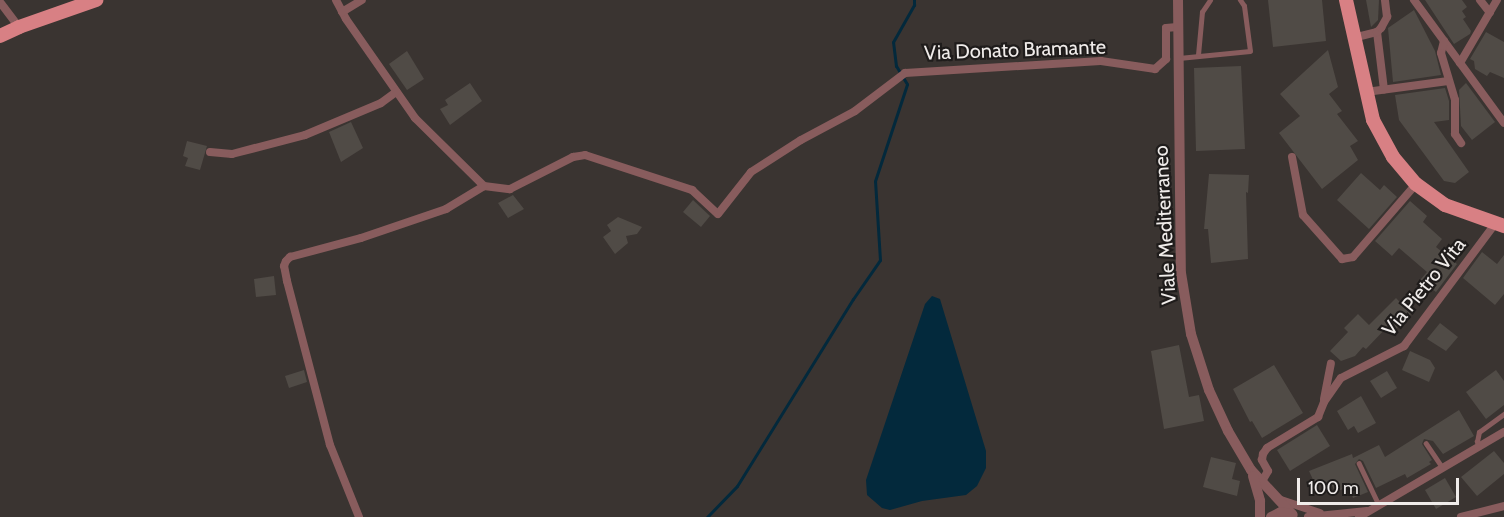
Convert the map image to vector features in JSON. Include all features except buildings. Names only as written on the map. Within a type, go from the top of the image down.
[{"type":"main road","points":[[0,36],[96,0]]},
{"type":"main road","points":[[1346,0],[1373,120],[1385,146],[1416,184],[1445,205],[1501,224]]},
{"type":"street","points":[[336,0],[415,118],[484,186],[446,209],[353,240],[290,257],[284,266],[330,445],[359,517]]},
{"type":"street","points":[[342,12],[362,0]]},
{"type":"street","name":"Viale Mediterraneo","points":[[1178,0],[1181,273],[1191,334],[1209,390],[1251,470],[1294,516]]},
{"type":"street","points":[[1384,90],[1377,32],[1387,17],[1385,0]]},
{"type":"street","points":[[1414,0],[1504,123]]},
{"type":"street","points":[[1480,0],[1490,13]]},
{"type":"street","points":[[1460,63],[1497,0]]},
{"type":"street","points":[[0,2],[19,27]]},
{"type":"street","name":"Via Donato Bramante","points":[[484,186],[510,189],[573,157],[585,155],[692,190],[718,214],[751,172],[801,140],[855,111],[905,73],[1101,61],[1155,69],[1166,59],[1166,28],[1177,27]]},
{"type":"street","points":[[1353,38],[1377,32]]},
{"type":"street","points":[[1444,41],[1441,52],[1455,100],[1455,134],[1461,143]]},
{"type":"street","points":[[1366,92],[1448,81]]},
{"type":"street","points":[[210,152],[232,154],[305,135],[381,103],[396,92]]},
{"type":"street","points":[[1292,157],[1303,214],[1342,259],[1353,257],[1416,184]]},
{"type":"street","name":"Via Pietro Vita","points":[[1261,483],[1268,471],[1263,454],[1267,448],[1318,417],[1324,402],[1341,378],[1404,346],[1501,224]]},
{"type":"street","points":[[1324,402],[1331,364]]},
{"type":"street","points":[[1308,517],[1355,516],[1376,507],[1444,470],[1504,432]]},
{"type":"street","name":"Viale Mediterraneo","points":[[1251,470],[1260,501],[1260,517]]},
{"type":"street","points":[[1278,498],[1332,516]]},
{"type":"street","points":[[1461,517],[1504,506]]},
{"type":"street","points":[[1271,517],[1281,512],[1294,516]]},
{"type":"lane","points":[[1198,56],[1202,12],[1210,0]]},
{"type":"lane","points":[[1177,58],[1250,51],[1244,6],[1240,0]]},
{"type":"lane","points":[[1480,447],[1477,442],[1479,432],[1504,414]]},
{"type":"lane","points":[[1426,442],[1444,470]]},
{"type":"lane","points":[[1359,463],[1376,507]]},
{"type":"water","points":[[932,296],[940,299],[986,451],[986,468],[977,486],[966,495],[922,501],[890,510],[882,508],[867,495],[866,480],[925,304]]},
{"type":"waterway","points":[[707,517],[737,486],[853,299],[880,260],[875,181],[907,84],[896,66],[893,42],[914,5],[914,0]]}]
